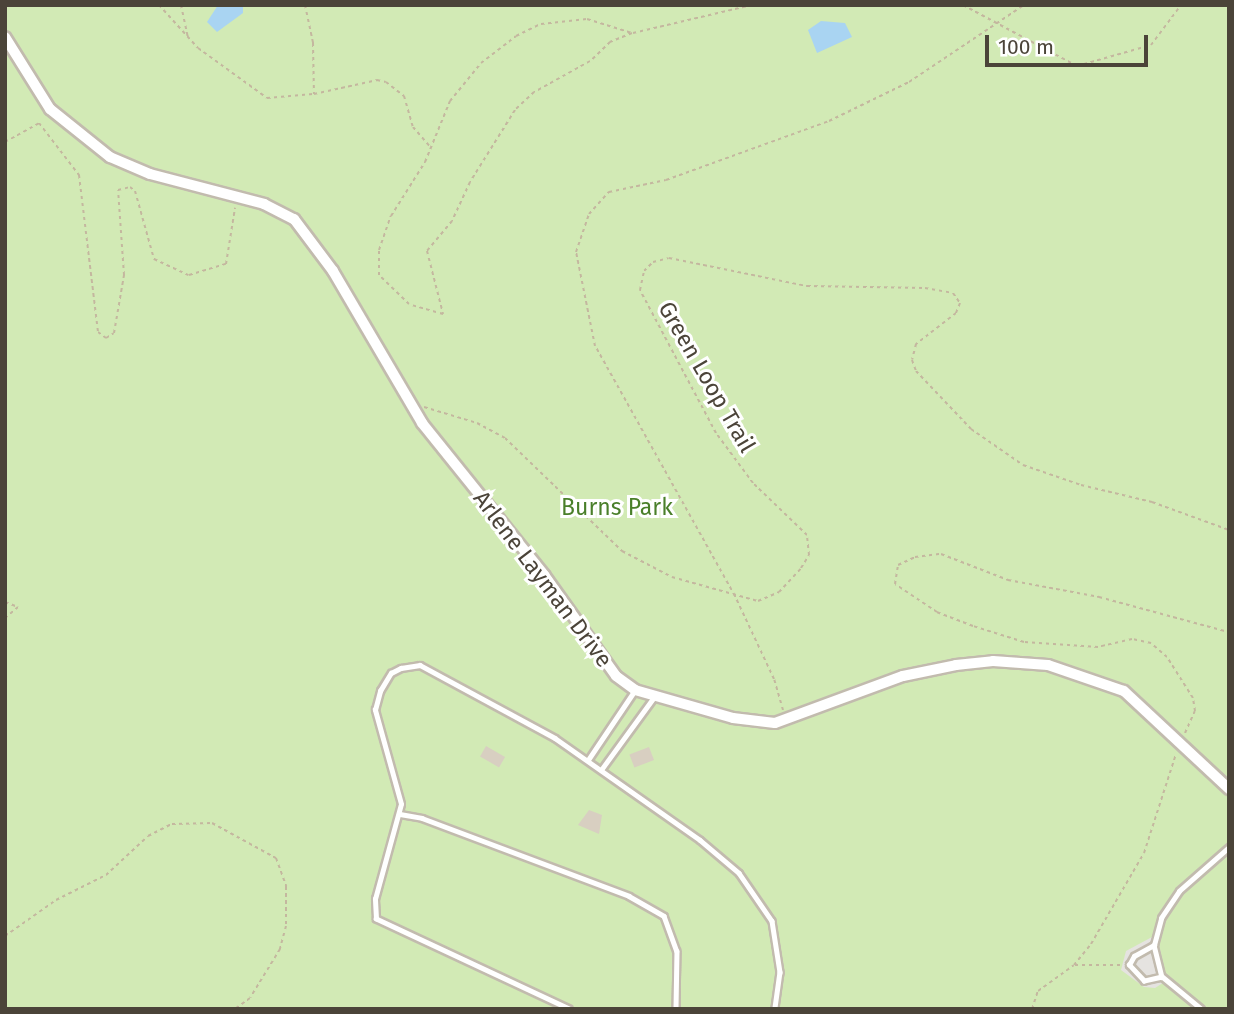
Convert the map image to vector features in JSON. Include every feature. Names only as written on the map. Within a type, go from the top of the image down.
[{"type":"street","name":"Arlene Layman Drive","points":[[5,37],[50,109],[110,157],[150,174],[264,204],[294,219],[350,298],[405,398],[616,676],[635,690],[733,718],[787,721],[903,676],[965,663],[1021,662],[1108,683],[1181,740],[1229,789]]},
{"type":"lane","points":[[569,1009],[376,919],[379,886],[401,804],[376,710],[380,691],[391,673],[401,668],[421,665],[442,676],[588,760],[700,840],[758,896],[772,921],[778,944],[775,1009]]},
{"type":"lane","points":[[588,760],[635,690]]},
{"type":"lane","points":[[601,770],[654,696]]},
{"type":"lane","points":[[400,814],[422,818],[629,896],[664,916],[677,951],[676,1009]]},
{"type":"lane","points":[[1201,1009],[1161,977],[1154,945],[1161,918],[1179,891],[1229,847]]},
{"type":"lane","points":[[1154,945],[1133,956],[1129,965],[1144,981],[1161,977]]},
{"type":"path","points":[[159,5],[188,39],[267,98],[314,94],[377,80],[386,82],[404,96],[413,127],[431,148]]},
{"type":"path","points":[[181,5],[188,39]]},
{"type":"path","points":[[306,5],[313,43],[314,94]]},
{"type":"path","points":[[632,33],[587,19],[541,24],[516,36],[481,63],[456,93],[431,148],[386,227],[378,272],[400,298],[440,315],[443,307],[427,251],[452,221],[500,132],[534,92],[587,63],[610,42],[632,33],[751,5]]},
{"type":"path","points":[[963,5],[1077,66],[1151,45],[1181,5]]},
{"type":"path","points":[[787,721],[774,679],[735,596],[595,346],[576,252],[589,214],[609,192],[666,180],[829,121],[909,82],[1024,5]]},
{"type":"path","points":[[5,142],[39,122],[79,175],[98,332],[106,338],[114,333],[124,275],[118,190],[130,187],[135,191],[154,260],[189,275],[226,264],[233,213],[243,206]]},
{"type":"path","name":"Green Loop Trail","points":[[405,398],[505,438],[622,551],[672,577],[758,601],[770,598],[802,568],[811,547],[807,535],[730,455],[640,290],[644,271],[653,262],[669,258],[807,286],[953,293],[960,303],[956,313],[916,344],[912,360],[916,371],[971,429],[1023,465],[1081,485],[1152,502],[1229,530]]},
{"type":"path","points":[[1032,1009],[1038,991],[1074,965],[1144,853],[1181,740],[1195,711],[1193,698],[1167,657],[1151,643],[1132,639],[1098,647],[1024,642],[937,612],[895,584],[898,565],[915,556],[941,554],[1008,580],[1099,597],[1229,632]]},
{"type":"path","points":[[5,601],[18,607],[5,618]]},
{"type":"path","points":[[5,936],[56,900],[106,876],[148,836],[172,824],[212,823],[276,858],[286,886],[286,926],[280,949],[250,998],[235,1009]]},
{"type":"path","points":[[1074,965],[1129,965]]},
{"type":"green space","name":"Burns Park","points":[[5,5],[1229,5],[1229,1009],[5,1009]]},
{"type":"shaded area","points":[[1152,937],[1158,939],[1166,981],[1155,988],[1144,987],[1121,970],[1126,951]]},
{"type":"water","points":[[218,5],[243,5],[243,13],[217,32],[207,22]]},
{"type":"water","points":[[821,21],[845,23],[852,37],[817,53],[808,30]]},
{"type":"building","points":[[486,746],[505,757],[499,767],[480,756]]},
{"type":"building","points":[[649,747],[654,760],[634,768],[629,755]]},
{"type":"building","points":[[589,810],[602,815],[599,834],[578,825]]}]
